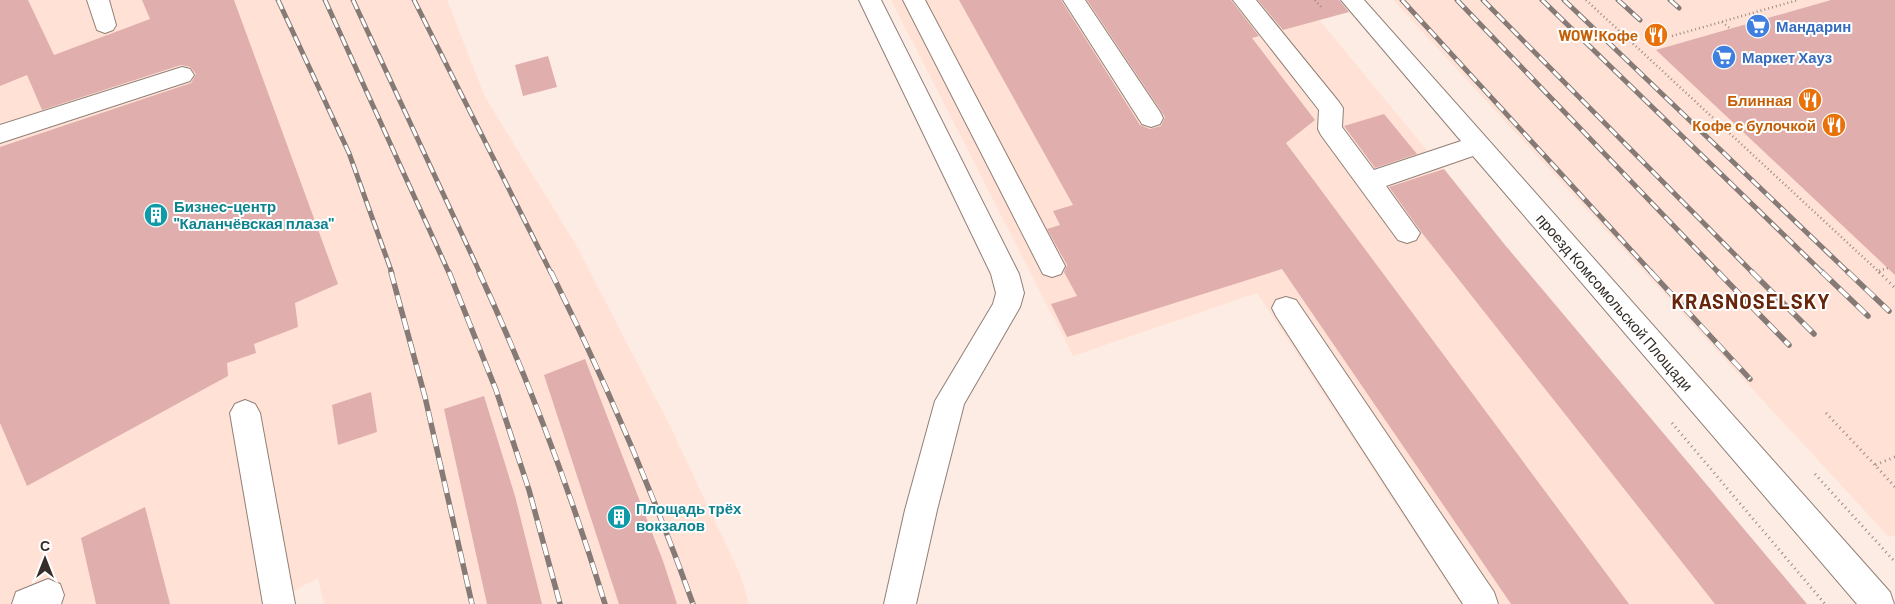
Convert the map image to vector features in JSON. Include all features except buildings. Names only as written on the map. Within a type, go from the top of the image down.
[{"type":"street","points":[[98,0],[105,26]]},
{"type":"street","points":[[870,0],[1005,274],[1010,293],[1006,307],[950,401],[921,510],[900,604]]},
{"type":"street","points":[[914,0],[1052,266]]},
{"type":"street","points":[[1074,0],[1151,118]]},
{"type":"street","points":[[1244,0],[1331,108],[1330,129],[1407,233]]},
{"type":"street","name":"проезд Комсомольской Площади","points":[[1352,0],[1878,604]]},
{"type":"street","points":[[0,134],[182,75]]},
{"type":"street","points":[[1368,182],[1478,146]]},
{"type":"street","points":[[1286,308],[1482,604]]},
{"type":"street","points":[[245,413],[280,604]]},
{"type":"path","points":[[1586,0],[1895,288]]},
{"type":"path","points":[[1672,36],[1798,0]]},
{"type":"path","points":[[1722,22],[1731,29]]},
{"type":"path","points":[[1878,271],[1888,268]]},
{"type":"path","points":[[1826,413],[1895,487]]},
{"type":"path","points":[[1874,465],[1895,457]]},
{"type":"shaded area","points":[[0,0],[447,0],[485,97],[576,245],[669,424],[740,574],[749,604],[324,604],[318,578],[269,604],[0,604]]},
{"type":"shaded area","points":[[891,0],[1303,0],[1505,245],[1807,604],[1461,604],[1257,293],[1073,356]]},
{"type":"shaded area","points":[[1393,0],[1895,0],[1895,535],[1889,537]]},
{"type":"railway","points":[[278,0],[349,153],[392,273]]},
{"type":"railway","points":[[325,0],[449,273]]},
{"type":"railway","points":[[353,0],[480,273]]},
{"type":"railway","points":[[414,0],[551,273]]},
{"type":"railway","points":[[1402,0],[1652,273]]},
{"type":"railway","points":[[1457,0],[1719,273]]},
{"type":"railway","points":[[1483,0],[1753,273]]},
{"type":"railway","points":[[1542,0],[1823,273]]},
{"type":"railway","points":[[1564,0],[1849,273]]},
{"type":"railway","points":[[1618,0],[1640,20]]},
{"type":"railway","points":[[1670,0],[1679,8]]},
{"type":"railway","points":[[391,272],[425,397],[472,604]]},
{"type":"railway","points":[[449,272],[496,390],[529,490],[560,604]]},
{"type":"railway","points":[[479,272],[515,353],[548,436],[578,519],[605,604]]},
{"type":"railway","points":[[551,272],[627,436],[693,604]]},
{"type":"railway","points":[[1651,272],[1750,379]]},
{"type":"railway","points":[[1718,272],[1789,345]]},
{"type":"railway","points":[[1822,272],[1868,316]]},
{"type":"railway","points":[[1848,272],[1889,311]]},
{"type":"railway","points":[[1753,273],[1814,334]]},
{"type":"place","name":"Мандарин","points":[[1758,26]]},
{"type":"place","name":"WOW!Кофе","points":[[1656,35]]},
{"type":"place","name":"Маркет Хауз","points":[[1724,57]]},
{"type":"place","name":"Блинная","points":[[1810,100]]},
{"type":"place","name":"Кофе с булочкой","points":[[1834,125]]},
{"type":"place","name":"Бизнес-центр \"Каланчёвская плаза\"","points":[[156,215]]},
{"type":"place","name":"Площадь трёх вокзалов","points":[[619,517]]},
{"type":"district","name":"KRASNOSELSKY","points":[[1751,301]]}]
